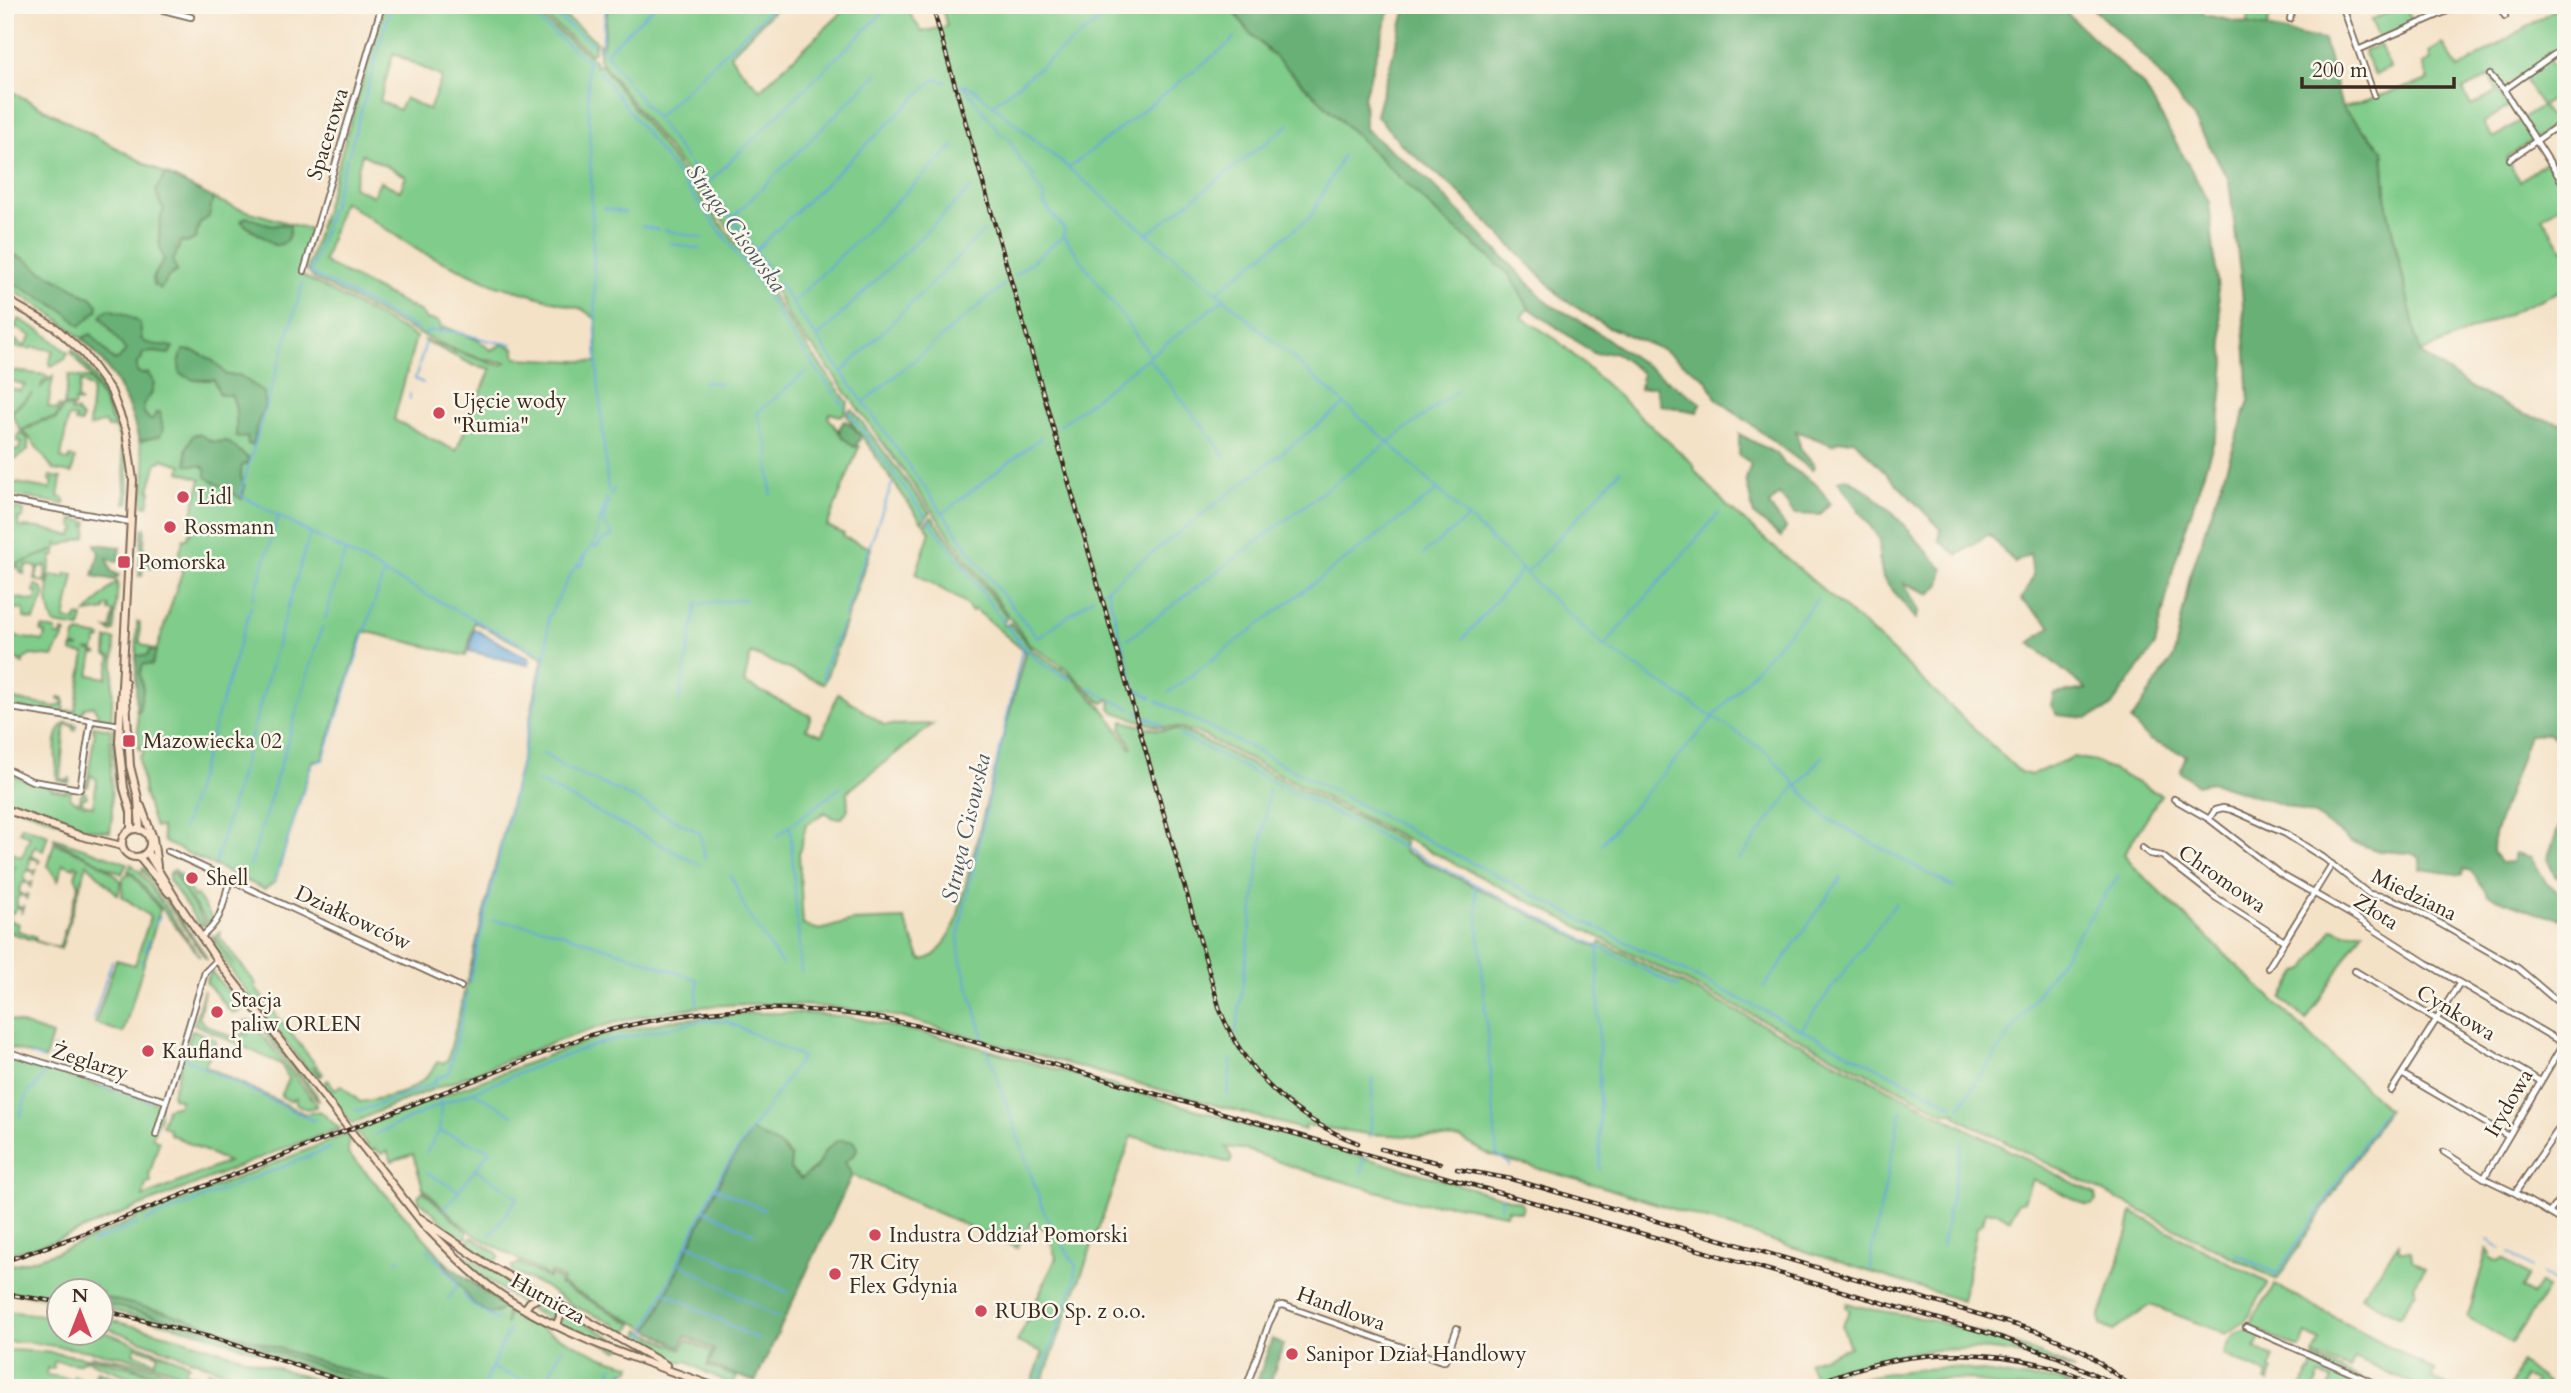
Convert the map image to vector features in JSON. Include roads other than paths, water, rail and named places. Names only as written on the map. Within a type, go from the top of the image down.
[{"type":"main road","points":[[5,299],[38,317],[71,340],[97,370],[120,411],[130,450],[133,480],[132,522],[120,725],[121,762],[131,812],[131,830],[122,842]]},
{"type":"main road","points":[[124,671],[130,766],[138,798],[153,838],[157,868]]},
{"type":"main road","points":[[120,725],[128,726]]},
{"type":"main road","points":[[138,798],[141,830]]},
{"type":"main road","points":[[5,809],[81,836],[104,842],[122,842]]},
{"type":"main road","points":[[131,830],[141,830],[147,834],[150,841],[147,852],[139,857]]},
{"type":"main road","points":[[122,842],[128,855],[139,857],[177,901]]},
{"type":"main road","points":[[147,852],[177,901]]},
{"type":"main road","name":"Hutnicza","points":[[177,901],[217,960],[424,1226],[454,1256],[499,1293],[556,1326],[718,1388]]},
{"type":"main road","name":"Hutnicza","points":[[420,1218],[463,1248],[542,1296],[682,1374]]},
{"type":"main road","points":[[454,1256],[463,1248]]},
{"type":"main road","points":[[525,1309],[530,1302],[542,1296]]},
{"type":"main road","points":[[556,1326],[560,1317],[559,1306]]},
{"type":"main road","points":[[624,1354],[628,1344]]},
{"type":"street","points":[[5,13],[8,5]]},
{"type":"street","points":[[144,5],[191,17]]},
{"type":"street","name":"Spacerowa","points":[[304,271],[383,5]]},
{"type":"street","points":[[2290,19],[2293,5]]},
{"type":"street","points":[[2343,5],[2374,94]]},
{"type":"street","points":[[2358,50],[2461,5]]},
{"type":"street","points":[[2498,5],[2505,16]]},
{"type":"street","points":[[2504,90],[2566,46]]},
{"type":"street","points":[[2490,75],[2504,90],[2566,188]]},
{"type":"street","points":[[2510,159],[2566,120]]},
{"type":"street","points":[[5,499],[132,522]]},
{"type":"street","points":[[5,706],[120,725]]},
{"type":"street","points":[[5,768],[32,780],[80,789],[91,721]]},
{"type":"street","name":"Złota","points":[[2174,799],[2209,820],[2280,874],[2350,914],[2459,984],[2564,1044]]},
{"type":"street","name":"Miedziana","points":[[2209,820],[2218,809],[2232,810],[2286,834],[2332,864],[2369,894],[2409,906],[2518,968],[2566,1009]]},
{"type":"street","name":"Chromowa","points":[[2142,848],[2150,854],[2162,856],[2216,897],[2284,941]]},
{"type":"street","name":"Działkowców","points":[[169,851],[461,987]]},
{"type":"street","points":[[2269,968],[2332,864]]},
{"type":"street","points":[[201,937],[215,926],[220,917],[230,879]]},
{"type":"street","points":[[156,1135],[205,972],[217,960]]},
{"type":"street","name":"Cynkowa","points":[[2355,971],[2540,1081]]},
{"type":"street","points":[[2391,1091],[2459,984]]},
{"type":"street","name":"Irydowa","points":[[2484,1178],[2564,1044]]},
{"type":"street","name":"Żeglarzy","points":[[5,1051],[166,1101]]},
{"type":"street","points":[[2402,1074],[2508,1136]]},
{"type":"street","points":[[2515,1193],[2566,1118]]},
{"type":"street","points":[[2444,1152],[2484,1178],[2566,1223]]},
{"type":"street","points":[[2549,1213],[2566,1190]]},
{"type":"street","name":"Handlowa","points":[[1246,1388],[1269,1323],[1278,1306],[1283,1305],[1310,1314],[1441,1361],[1444,1361],[1457,1328]]},
{"type":"street","points":[[2246,1327],[2386,1388]]},
{"type":"water","points":[[474,629],[530,659],[528,665],[469,651]]},
{"type":"waterway","points":[[349,154],[391,5]]},
{"type":"waterway","name":"Struga Cisowska","points":[[518,5],[591,63]]},
{"type":"waterway","points":[[543,5],[593,45]]},
{"type":"waterway","points":[[601,51],[606,5]]},
{"type":"waterway","points":[[605,53],[656,5]]},
{"type":"waterway","points":[[630,86],[656,118],[775,5]]},
{"type":"waterway","points":[[711,189],[707,184],[891,5]]},
{"type":"waterway","points":[[993,104],[1119,5]]},
{"type":"waterway","points":[[1070,167],[1234,37]]},
{"type":"waterway","points":[[606,53],[627,82]]},
{"type":"waterway","points":[[587,60],[597,365],[608,492]]},
{"type":"waterway","name":"Struga Cisowska","points":[[599,71],[763,288],[785,326],[844,406]]},
{"type":"waterway","points":[[732,218],[877,74]]},
{"type":"waterway","points":[[756,250],[935,79],[946,82]]},
{"type":"waterway","points":[[963,85],[1001,134],[1009,139],[1020,160],[1034,176],[1033,181],[1045,197],[1044,204],[1065,230],[1063,235],[1151,356]]},
{"type":"waterway","points":[[959,86],[965,85],[975,90],[1224,298],[1388,442],[1604,646],[1768,753],[1829,819],[1954,888]]},
{"type":"waterway","points":[[656,118],[686,159]]},
{"type":"waterway","points":[[1149,233],[1290,124]]},
{"type":"waterway","points":[[778,282],[792,303],[954,146]]},
{"type":"waterway","points":[[1218,291],[1311,216],[1343,155]]},
{"type":"waterway","points":[[310,274],[347,158]]},
{"type":"waterway","points":[[690,164],[707,183]]},
{"type":"waterway","points":[[817,338],[971,188]]},
{"type":"waterway","points":[[715,195],[773,275]]},
{"type":"waterway","points":[[603,208],[626,213]]},
{"type":"waterway","points":[[642,226],[658,230]]},
{"type":"waterway","points":[[665,230],[702,238]]},
{"type":"waterway","points":[[843,371],[984,231]]},
{"type":"waterway","points":[[1014,276],[1062,237]]},
{"type":"waterway","points":[[669,243],[700,249]]},
{"type":"waterway","points":[[311,273],[419,330]]},
{"type":"waterway","points":[[282,355],[303,283]]},
{"type":"waterway","points":[[864,402],[1005,284]]},
{"type":"waterway","points":[[1059,426],[1224,299]]},
{"type":"waterway","points":[[792,303],[996,587],[1038,638],[1094,597]]},
{"type":"waterway","points":[[425,334],[450,331],[512,344]]},
{"type":"waterway","points":[[423,383],[415,379],[426,342]]},
{"type":"waterway","points":[[280,359],[240,493],[310,533],[287,610]]},
{"type":"waterway","points":[[1149,359],[1224,456]]},
{"type":"waterway","points":[[771,495],[768,446],[757,413],[808,370]]},
{"type":"waterway","points":[[704,382],[720,383]]},
{"type":"waterway","points":[[1128,639],[1458,390]]},
{"type":"waterway","points":[[410,394],[410,399]]},
{"type":"waterway","points":[[1103,591],[1345,404]]},
{"type":"waterway","name":"Struga Cisowska","points":[[848,411],[926,517]]},
{"type":"waterway","points":[[943,513],[1042,437]]},
{"type":"waterway","points":[[1527,572],[1621,470]]},
{"type":"waterway","points":[[844,617],[892,484]]},
{"type":"waterway","points":[[611,496],[614,488]]},
{"type":"waterway","points":[[1169,692],[1437,491]]},
{"type":"waterway","points":[[469,983],[547,651],[548,618],[570,575],[595,541],[606,498]]},
{"type":"waterway","points":[[593,546],[597,547],[603,540],[613,536],[603,521],[609,501]]},
{"type":"waterway","points":[[1605,645],[1719,513]]},
{"type":"waterway","points":[[253,599],[278,517]]},
{"type":"waterway","points":[[1423,554],[1468,518]]},
{"type":"waterway","name":"Struga Cisowska","points":[[929,520],[1004,622]]},
{"type":"waterway","points":[[310,533],[345,551],[325,619]]},
{"type":"waterway","points":[[346,552],[387,575]]},
{"type":"waterway","points":[[579,566],[584,564],[585,555]]},
{"type":"waterway","points":[[1463,639],[1521,571]]},
{"type":"waterway","points":[[274,883],[312,763],[323,760],[383,576],[396,579],[546,657]]},
{"type":"waterway","points":[[1107,588],[1134,686],[1152,698]]},
{"type":"waterway","points":[[679,701],[697,604],[746,599]]},
{"type":"waterway","points":[[1602,843],[1817,600]]},
{"type":"waterway","points":[[183,829],[251,606]]},
{"type":"waterway","points":[[215,864],[286,613]]},
{"type":"waterway","points":[[824,679],[824,668],[842,625]]},
{"type":"waterway","name":"Struga Cisowska","points":[[985,1042],[960,958],[958,936],[1023,646],[1006,625]]},
{"type":"waterway","points":[[250,866],[322,627]]},
{"type":"waterway","points":[[1023,646],[1041,663],[1070,679]]},
{"type":"waterway","points":[[1089,688],[1107,698]]},
{"type":"waterway","points":[[1113,700],[1131,709]]},
{"type":"waterway","points":[[1157,701],[1597,928]]},
{"type":"waterway","points":[[1136,712],[1162,725]]},
{"type":"waterway","points":[[1180,735],[1678,987]]},
{"type":"waterway","points":[[542,753],[563,767],[621,792],[700,833],[705,859]]},
{"type":"waterway","points":[[1799,785],[1823,756]]},
{"type":"waterway","points":[[538,781],[700,865]]},
{"type":"waterway","points":[[1739,860],[1796,785]]},
{"type":"waterway","points":[[776,837],[841,787]]},
{"type":"waterway","points":[[1236,1033],[1269,789]]},
{"type":"waterway","points":[[790,827],[801,972]]},
{"type":"waterway","points":[[731,875],[746,911],[782,965]]},
{"type":"waterway","points":[[1959,1108],[2119,875]]},
{"type":"waterway","points":[[1764,987],[1841,878]]},
{"type":"waterway","points":[[1475,885],[1497,1155],[1510,1164],[1510,1167]]},
{"type":"waterway","points":[[1802,1028],[1896,903]]},
{"type":"waterway","points":[[154,925],[160,917]]},
{"type":"waterway","points":[[492,920],[545,928],[697,980],[697,1004]]},
{"type":"waterway","points":[[1600,929],[1953,1105]]},
{"type":"waterway","points":[[146,950],[149,940]]},
{"type":"waterway","points":[[1598,947],[1600,1169]]},
{"type":"waterway","points":[[93,1019],[112,961]]},
{"type":"waterway","points":[[434,1085],[435,1079],[449,1073],[467,993]]},
{"type":"waterway","points":[[473,1092],[604,1042],[699,1021],[726,1021],[802,1057],[721,1174],[643,1336]]},
{"type":"waterway","points":[[51,1061],[54,1047]]},
{"type":"waterway","name":"Struga Cisowska","points":[[987,1048],[1045,1215],[1076,1266],[1075,1280],[1036,1388]]},
{"type":"waterway","points":[[31,1055],[43,1059]]},
{"type":"waterway","points":[[184,1058],[314,1121]]},
{"type":"waterway","points":[[1227,1096],[1231,1060]]},
{"type":"waterway","points":[[28,1063],[40,1068]]},
{"type":"waterway","points":[[27,1091],[34,1089],[45,1071]]},
{"type":"waterway","points":[[1370,1137],[1373,1078]]},
{"type":"waterway","points":[[355,1110],[360,1111],[433,1083]]},
{"type":"waterway","points":[[101,1086],[151,1101]]},
{"type":"waterway","points":[[426,1153],[439,1131],[441,1104],[473,1092],[513,1115]]},
{"type":"waterway","points":[[20,1117],[27,1094]]},
{"type":"waterway","points":[[376,1134],[441,1104],[440,1100]]},
{"type":"waterway","points":[[1871,1270],[1872,1249],[1901,1110]]},
{"type":"waterway","points":[[2236,1254],[2277,1274],[2384,1112]]},
{"type":"waterway","points":[[439,1131],[490,1150],[445,1209]]},
{"type":"waterway","points":[[1942,1246],[1962,1142]]},
{"type":"waterway","points":[[145,1221],[330,1148]]},
{"type":"waterway","points":[[1361,1173],[1364,1157]]},
{"type":"waterway","points":[[476,1169],[518,1197],[490,1236]]},
{"type":"waterway","points":[[427,1173],[459,1191]]},
{"type":"waterway","points":[[714,1187],[764,1210]]},
{"type":"waterway","points":[[1500,1207],[1502,1197]]},
{"type":"waterway","points":[[705,1210],[754,1234]]},
{"type":"waterway","points":[[92,1242],[138,1224]]},
{"type":"waterway","points":[[2488,1240],[2501,1248]]},
{"type":"waterway","points":[[688,1244],[788,1292]]},
{"type":"waterway","points":[[427,1249],[457,1282],[457,1287],[448,1299]]},
{"type":"waterway","points":[[2509,1253],[2532,1268]]},
{"type":"waterway","points":[[397,1262],[400,1258]]},
{"type":"waterway","points":[[678,1262],[778,1318]]},
{"type":"waterway","points":[[2542,1274],[2566,1290]]},
{"type":"waterway","points":[[665,1292],[757,1339]]},
{"type":"waterway","points":[[463,1294],[473,1305],[498,1321]]},
{"type":"waterway","points":[[484,1384],[509,1329]]},
{"type":"waterway","points":[[543,1388],[562,1348]]},
{"type":"waterway","points":[[602,1388],[612,1367]]},
{"type":"waterway","points":[[493,1368],[541,1388]]},
{"type":"waterway","points":[[614,1388],[622,1370]]},
{"type":"railway","points":[[932,5],[1220,1010],[1243,1054],[1274,1091],[1313,1121],[1358,1143]]},
{"type":"railway","points":[[5,1261],[75,1237],[587,1036],[673,1017],[755,1009],[796,1009],[837,1012],[923,1027],[1991,1334],[2058,1357],[2123,1388]]},
{"type":"railway","points":[[1381,1149],[1440,1163]]},
{"type":"railway","points":[[1457,1169],[1511,1179],[2040,1332],[2085,1352],[2127,1383]]},
{"type":"railway","points":[[5,1294],[46,1300]]},
{"type":"railway","points":[[116,1314],[217,1339],[364,1388]]},
{"type":"railway","points":[[1806,1388],[1874,1364],[1944,1354],[2015,1359],[2049,1366],[2083,1378]]},
{"type":"place","name":"Ujęcie wody \"Rumia\"","points":[[439,413]]},
{"type":"place","name":"Lidl","points":[[183,497]]},
{"type":"place","name":"Rossmann","points":[[170,527]]},
{"type":"place","name":"Pomorska","points":[[124,562]]},
{"type":"place","name":"Mazowiecka 02","points":[[129,741]]},
{"type":"place","name":"Shell","points":[[192,878]]},
{"type":"place","name":"Stacja paliw ORLEN","points":[[217,1012]]},
{"type":"place","name":"Kaufland","points":[[148,1051]]},
{"type":"place","name":"Industra Oddział Pomorski","points":[[875,1235]]},
{"type":"place","name":"7R City Flex Gdynia","points":[[835,1274]]},
{"type":"place","name":"RUBO Sp. z o.o.","points":[[981,1311]]},
{"type":"place","name":"Sanipor Dział Handlowy","points":[[1292,1354]]}]
